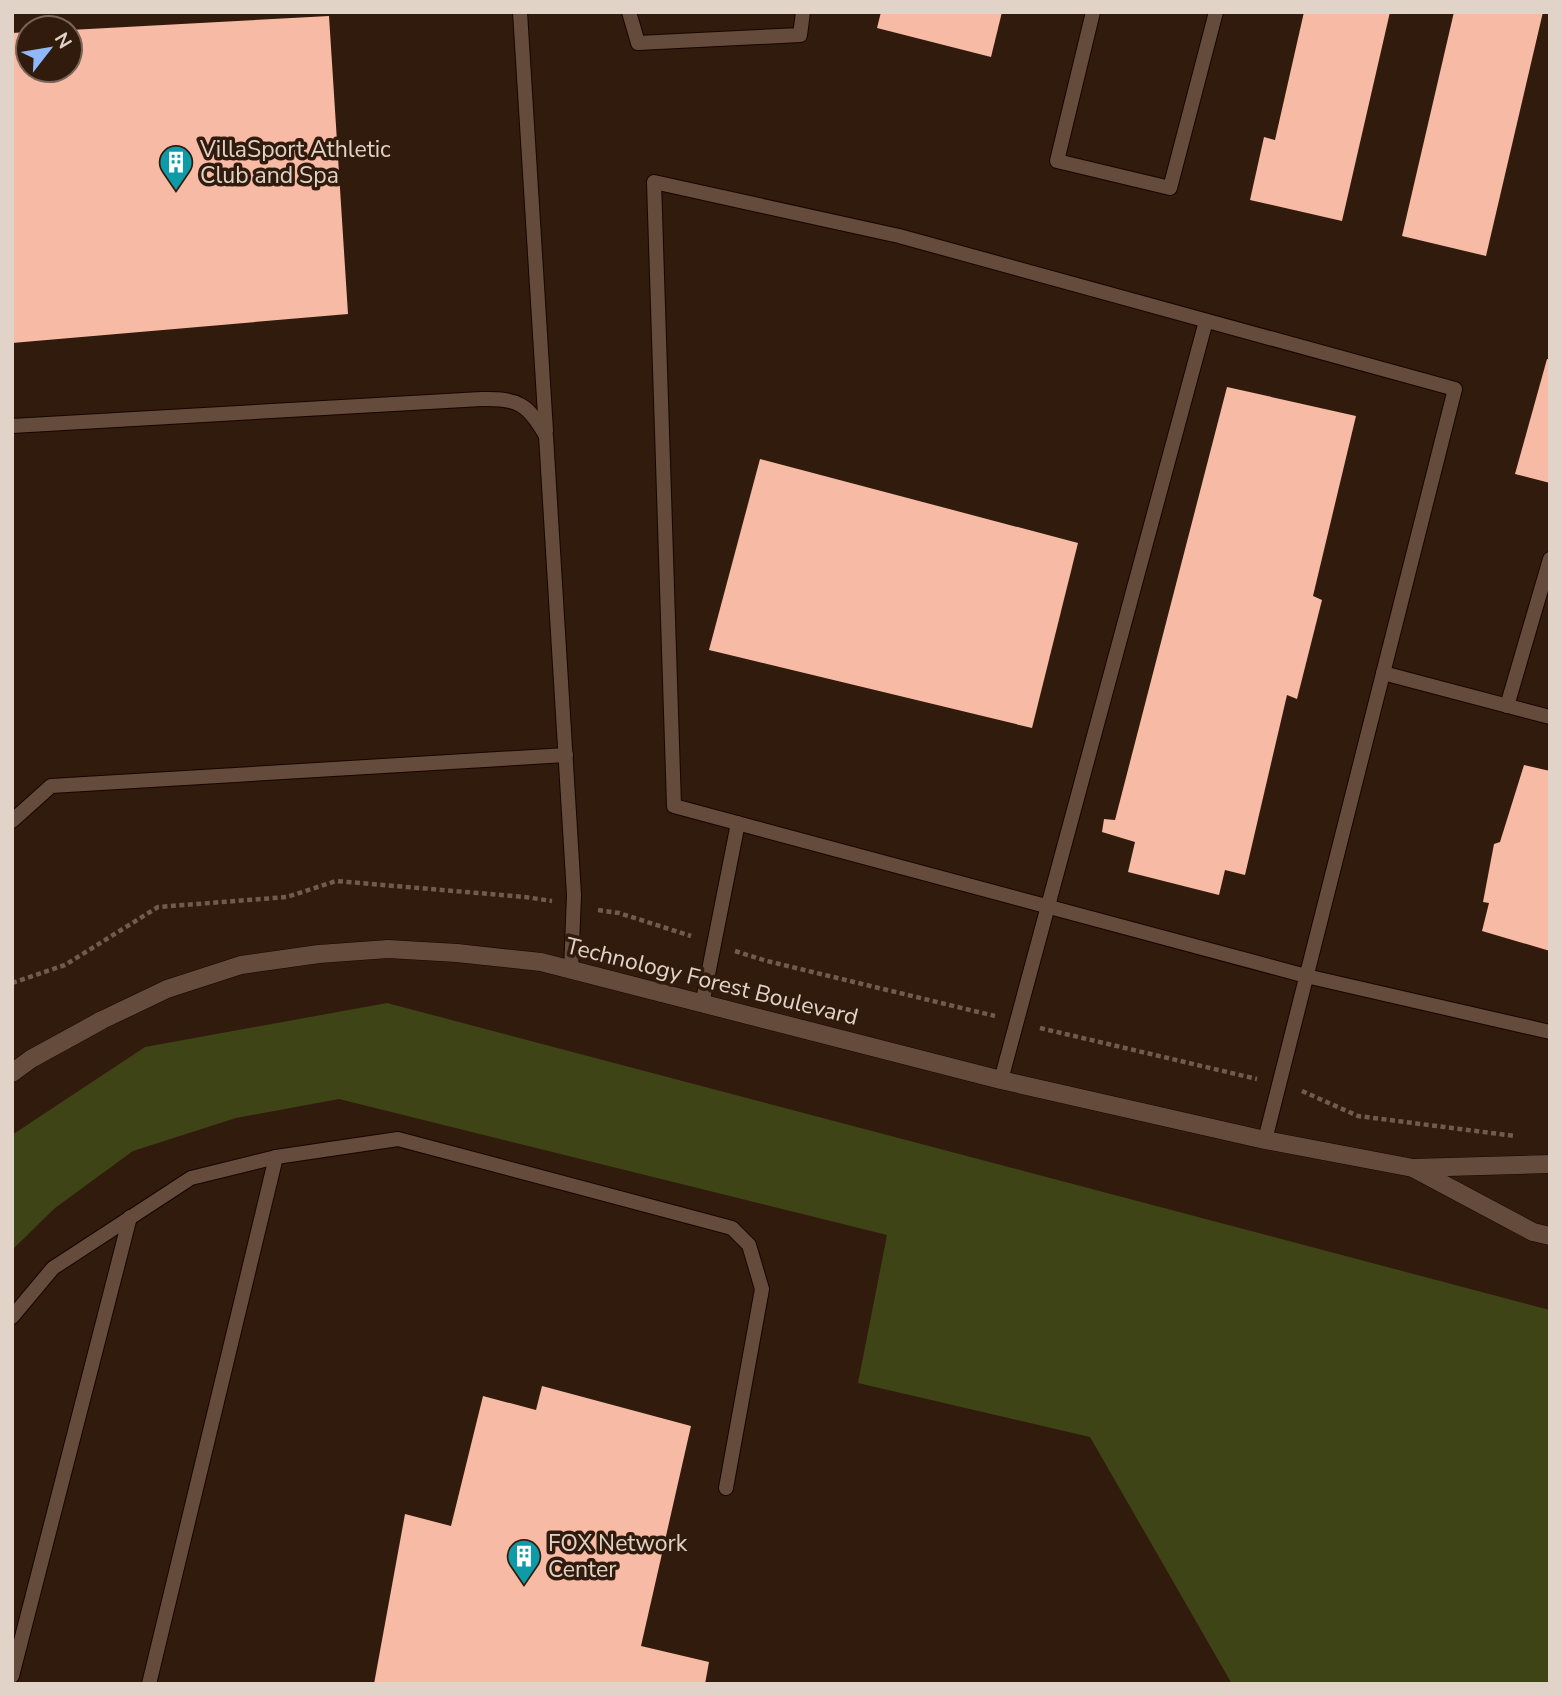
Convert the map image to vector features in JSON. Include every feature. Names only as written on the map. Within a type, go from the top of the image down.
[{"type":"street","name":"Technology Forest Boulevard","points":[[12,1073],[31,1059],[102,1020],[167,989],[241,965],[319,954],[388,949],[457,953],[541,962],[1001,1080],[1265,1140],[1413,1168],[1550,1164]]},
{"type":"street","name":"Technology Forest Boulevard","points":[[1413,1168],[1533,1232],[1550,1236]]},
{"type":"lane","points":[[520,12],[574,905],[571,971]]},
{"type":"lane","points":[[629,12],[638,43],[800,35],[803,12]]},
{"type":"lane","points":[[1093,12],[1056,161],[1170,188],[1216,12]]},
{"type":"lane","points":[[1265,1140],[1306,976],[1455,389],[899,236],[654,182],[674,806],[1306,976],[1550,1032]]},
{"type":"lane","points":[[1001,1080],[1206,321]]},
{"type":"lane","points":[[12,426],[508,398],[526,407],[546,436]]},
{"type":"lane","points":[[1507,706],[1550,559]]},
{"type":"lane","points":[[1383,673],[1550,717]]},
{"type":"lane","points":[[12,821],[51,786],[566,755]]},
{"type":"lane","points":[[702,1005],[738,823]]},
{"type":"lane","points":[[12,1317],[53,1268],[191,1178],[275,1157],[398,1139],[732,1228],[749,1245],[762,1289],[726,1488]]},
{"type":"lane","points":[[149,1684],[275,1157]]},
{"type":"lane","points":[[12,1676],[130,1217]]},
{"type":"path","points":[[12,983],[65,965],[159,907],[287,897],[336,881],[525,897],[619,913],[767,961],[1304,1091],[1358,1115],[1525,1138]]},
{"type":"green space","points":[[387,1003],[1550,1310],[1550,1684],[1232,1684],[1090,1437],[858,1383],[887,1235],[339,1099],[236,1118],[133,1151],[55,1208],[12,1250],[12,1135],[145,1047]]},
{"type":"building","points":[[881,12],[1002,12],[991,57],[877,28]]},
{"type":"building","points":[[1304,12],[1390,12],[1342,221],[1250,200],[1264,137],[1275,140]]},
{"type":"building","points":[[1454,12],[1543,12],[1486,256],[1402,236]]},
{"type":"building","name":"VillaSport Athletic Club and Spa","points":[[329,16],[348,314],[12,343],[12,33],[14,84],[84,84],[84,29]]},
{"type":"building","points":[[1547,359],[1550,360],[1550,483],[1515,474]]},
{"type":"building","points":[[1227,387],[1356,416],[1313,596],[1322,600],[1297,699],[1287,695],[1245,875],[1225,870],[1219,895],[1128,872],[1135,842],[1102,832],[1104,819],[1115,820]]},
{"type":"building","points":[[760,459],[1078,543],[1032,728],[709,650]]},
{"type":"building","points":[[1524,765],[1550,771],[1550,951],[1482,931],[1489,903],[1483,902],[1494,844],[1500,842]]},
{"type":"building","name":"FOX Network Center","points":[[542,1386],[691,1426],[641,1646],[709,1662],[705,1684],[374,1684],[405,1514],[451,1526],[483,1396],[536,1410]]},
{"type":"place","name":"VillaSport Athletic Club and Spa","points":[[176,192]]},
{"type":"place","name":"FOX Network Center","points":[[524,1586]]}]
